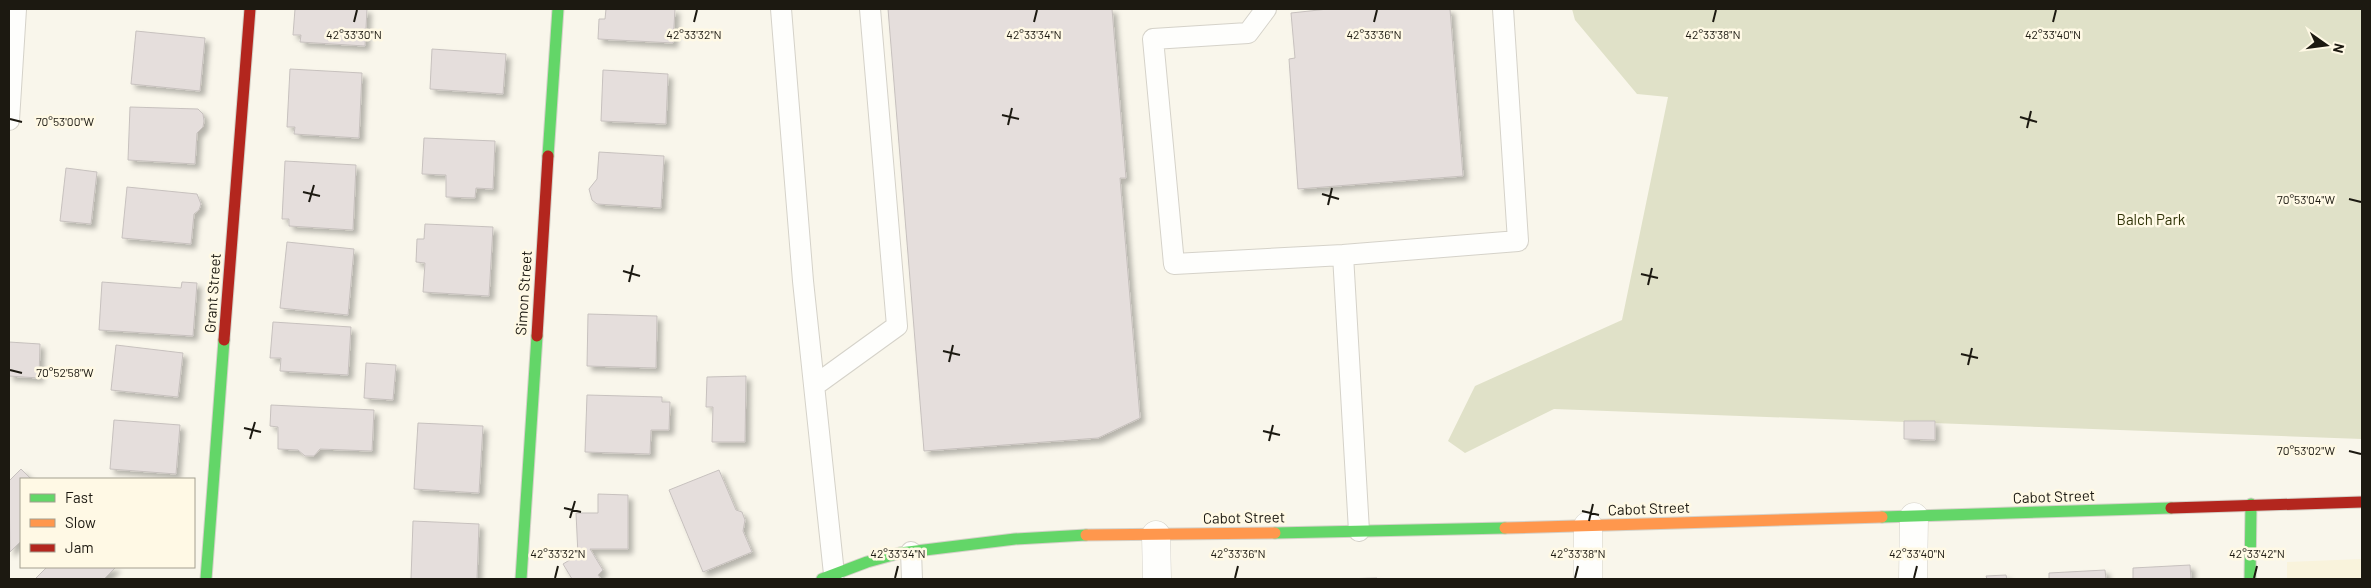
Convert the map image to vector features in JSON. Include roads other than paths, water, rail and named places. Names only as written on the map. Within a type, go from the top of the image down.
[{"type":"main road","name":"Grant Street","points":[[206,579],[250,9]]},
{"type":"main road","name":"Simon Street","points":[[521,579],[558,9]]},
{"type":"main road","name":"Cabot Street","points":[[828,577],[867,562],[911,552],[1016,538],[1073,535],[1588,526],[2362,502]]},
{"type":"main road","points":[[2250,579],[2251,504]]},
{"type":"street","points":[[1913,579],[1914,517]]},
{"type":"street","points":[[1588,526],[1588,579]]},
{"type":"street","points":[[1156,535],[1157,579]]},
{"type":"lane","points":[[9,120],[16,9]]},
{"type":"lane","points":[[781,9],[803,281],[814,386],[828,577]]},
{"type":"lane","points":[[814,386],[897,326],[870,9]]},
{"type":"lane","points":[[1266,9],[1248,33],[1154,39],[1174,264],[1344,256],[1518,241],[1503,9]]},
{"type":"lane","points":[[1344,256],[1359,531]]},
{"type":"lane","points":[[911,552],[912,579]]},
{"type":"park label","name":"Balch Park","points":[[2151,220]]}]
